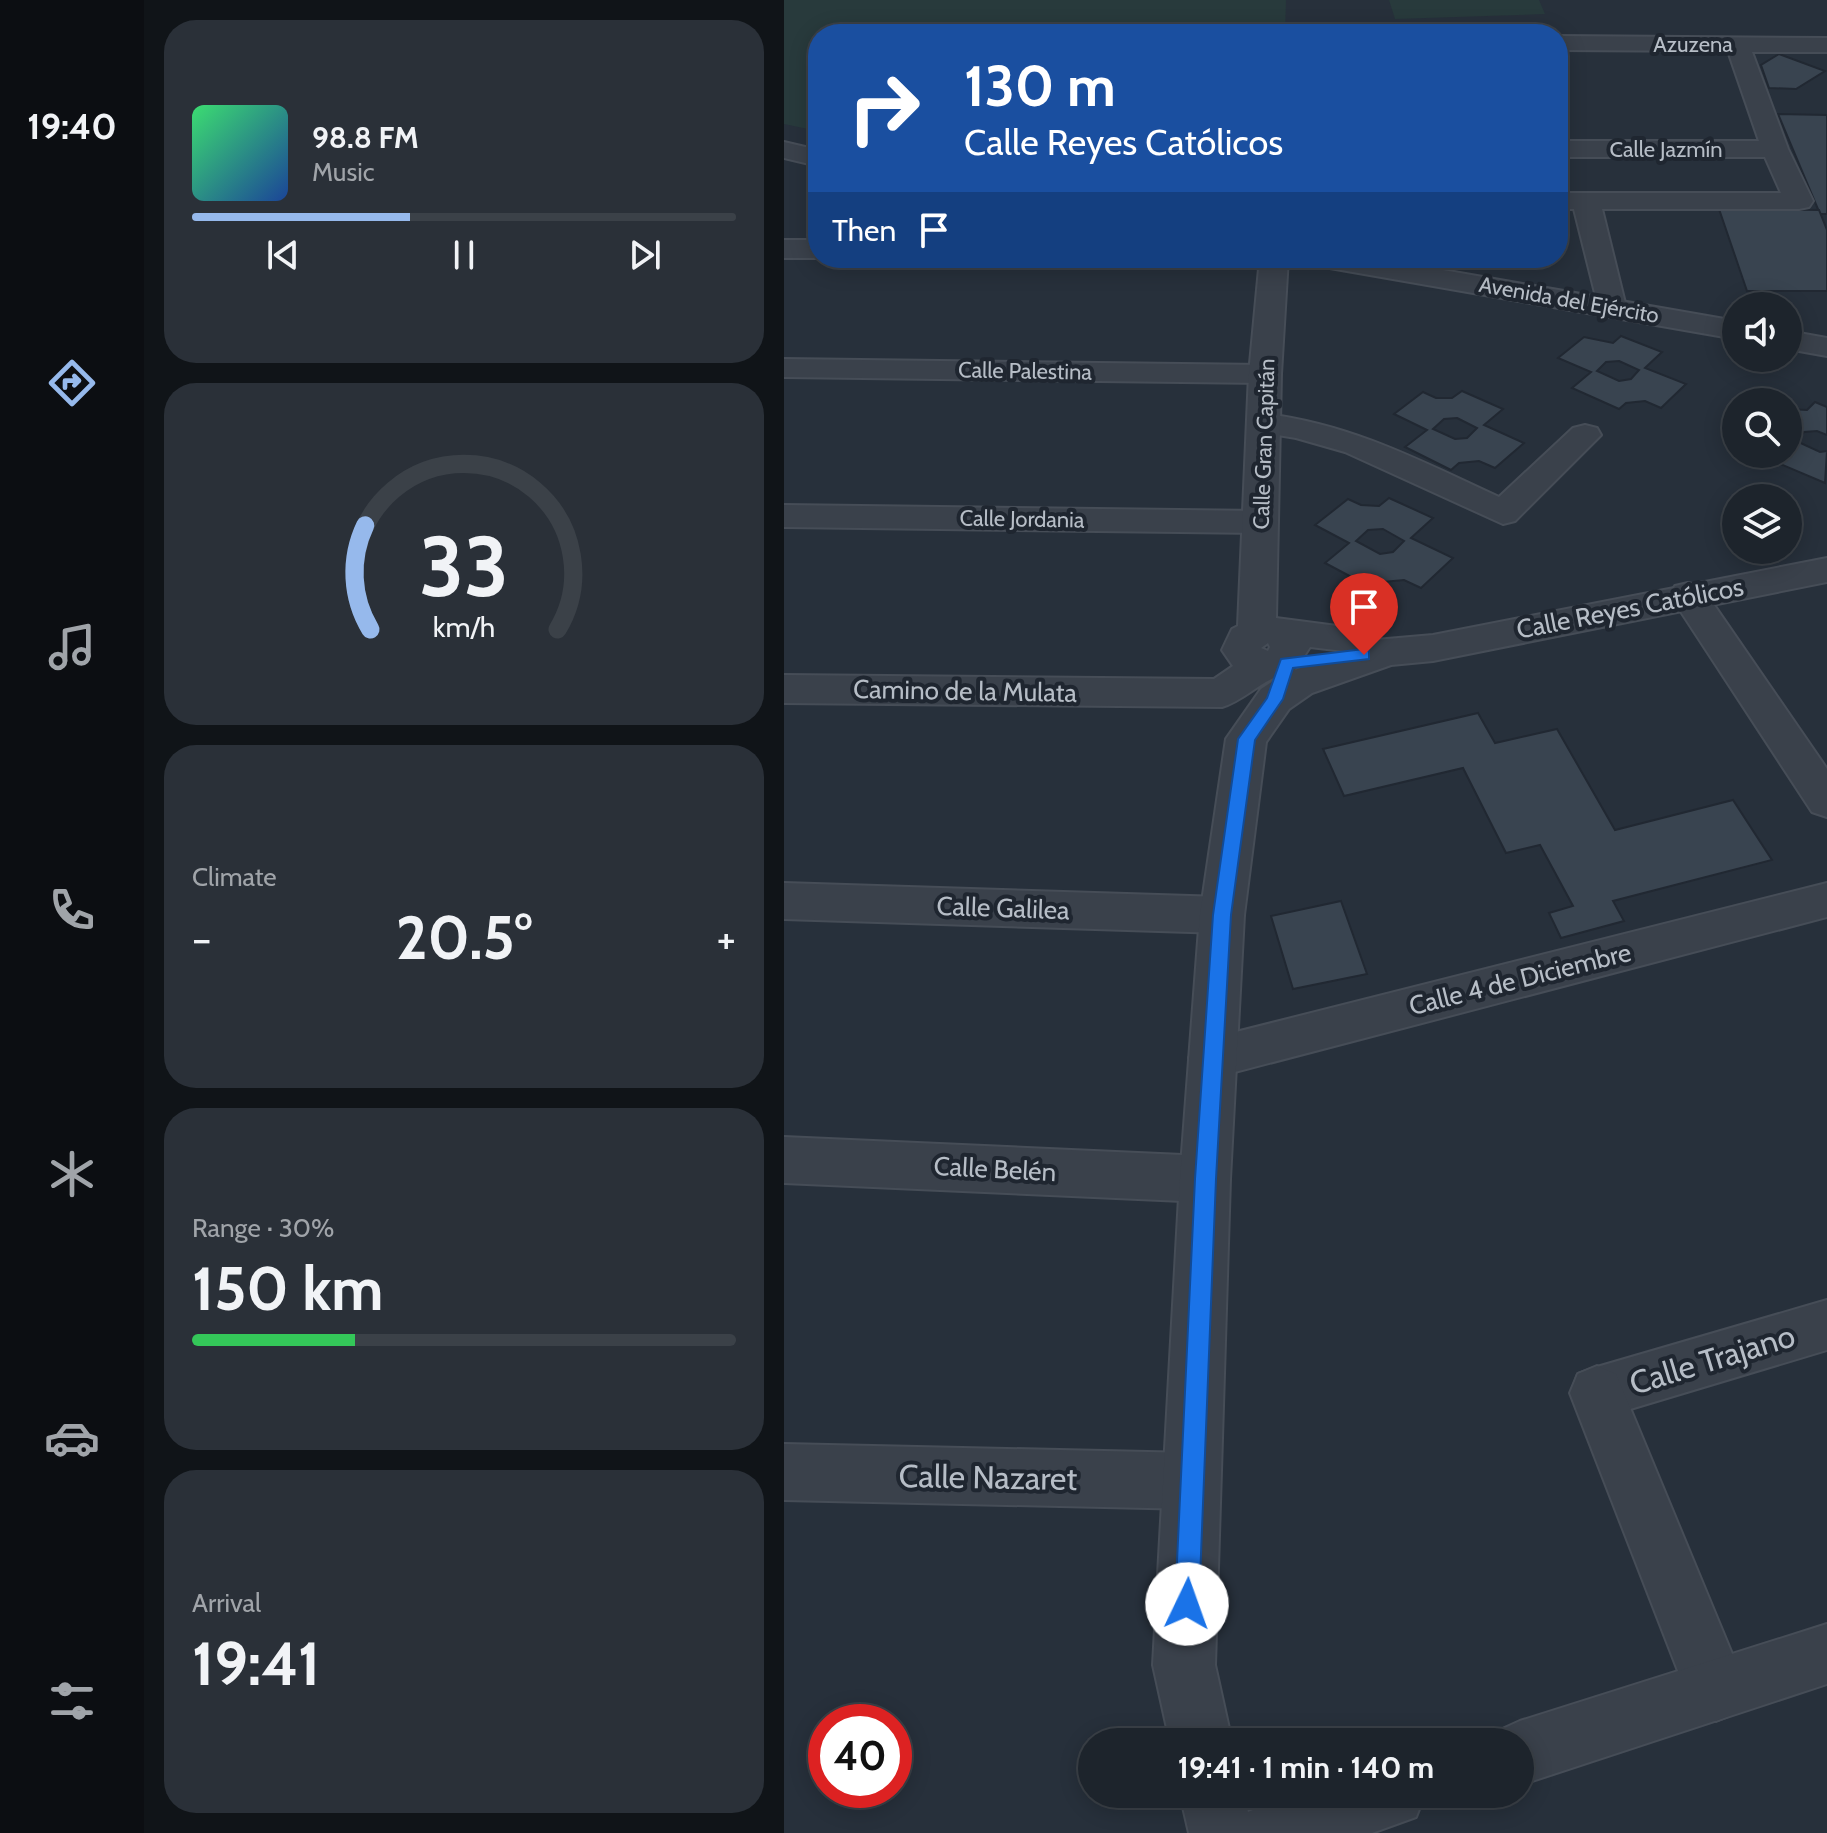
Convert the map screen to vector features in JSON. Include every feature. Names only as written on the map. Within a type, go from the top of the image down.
[{"type":"street","name":"Azuzena","points":[[1568,43],[1827,45]]},
{"type":"street","points":[[1611,307],[1572,201],[1799,201],[1775,149],[1737,44]]},
{"type":"street","name":"Calle Jazmín","points":[[1568,149],[1775,149]]},
{"type":"street","points":[[784,150],[808,156]]},
{"type":"street","points":[[784,249],[808,249]]},
{"type":"street","name":"Calle Gran Capitán","points":[[1271,656],[1258,584],[1266,424],[1265,374],[1273,268]]},
{"type":"street","name":"Avenida del Ejército","points":[[1399,268],[1722,327]]},
{"type":"street","points":[[1802,343],[1827,347]]},
{"type":"street","name":"Calle Palestina","points":[[784,368],[1265,374]]},
{"type":"street","points":[[1266,424],[1298,426],[1340,439],[1503,513],[1585,435]]},
{"type":"street","name":"Calle Jordania","points":[[784,516],[1261,522]]},
{"type":"street","name":"Calle Reyes Católicos","points":[[1271,656],[1298,683],[1389,652],[1433,648],[1688,595],[1827,570]]},
{"type":"street","name":"Calle Reyes Católicos","points":[[1258,584],[1289,610],[1347,638],[1433,648]]},
{"type":"street","points":[[1688,595],[1813,756],[1827,801]]},
{"type":"street","name":"Calle Reyes Católicos","points":[[1271,656],[1347,638]]},
{"type":"street","points":[[1198,1728],[1184,1665],[1212,1058],[1222,915],[1246,739],[1271,656]]},
{"type":"street","name":"Camino de la Mulata","points":[[784,689],[1222,693],[1271,656]]},
{"type":"street","name":"Calle 4 de Diciembre","points":[[1212,1058],[1827,900]]},
{"type":"street","name":"Calle Galilea","points":[[784,901],[1222,915]]},
{"type":"street","name":"Calle Belén","points":[[784,1160],[1205,1179]]},
{"type":"street","name":"Calle Trajano","points":[[1597,1393],[1827,1325]]},
{"type":"street","points":[[1597,1393],[1716,1690]]},
{"type":"street","name":"Calle Nazaret","points":[[784,1472],[1192,1481]]},
{"type":"street","points":[[1534,1748],[1827,1654]]},
{"type":"street","points":[[1215,1808],[1221,1833]]},
{"type":"street","points":[[1272,1833],[1350,1808]]},
{"type":"shaded area","points":[[784,0],[1286,0],[1285,24],[808,24],[808,129],[784,124]]},
{"type":"shaded area","points":[[1389,0],[1539,0],[1545,14],[1395,19]]},
{"type":"building","points":[[1779,54],[1825,71],[1796,89],[1769,88],[1761,65]]},
{"type":"building","points":[[1778,114],[1827,115],[1827,214],[1820,214]]},
{"type":"building","points":[[1719,209],[1819,210],[1827,230],[1827,291],[1747,291]]},
{"type":"building","points":[[1621,336],[1662,352],[1645,368],[1686,384],[1661,408],[1645,401],[1626,403],[1619,409],[1572,388],[1591,372],[1558,358],[1584,337],[1613,343]],"holes":[[[1619,361],[1639,370],[1631,379],[1619,381],[1597,371],[1606,362]]]},
{"type":"building","points":[[1462,391],[1503,409],[1484,425],[1524,443],[1495,468],[1479,461],[1459,463],[1451,470],[1405,447],[1427,430],[1394,414],[1423,392],[1436,398],[1452,398]],"holes":[[[1457,418],[1477,428],[1467,438],[1455,439],[1433,429],[1444,419]]]},
{"type":"building","points":[[1815,402],[1827,407],[1827,435],[1817,431],[1802,434],[1802,410],[1807,410]]},
{"type":"building","points":[[1802,444],[1820,452],[1827,451],[1825,483],[1790,468],[1802,468]]},
{"type":"building","points":[[1389,498],[1433,518],[1411,538],[1453,558],[1421,588],[1404,580],[1383,582],[1374,589],[1325,563],[1349,543],[1315,525],[1348,499],[1361,505],[1379,506]],"holes":[[[1383,529],[1404,541],[1393,552],[1380,554],[1356,541],[1368,530]]]},
{"type":"building","points":[[1478,713],[1495,743],[1557,729],[1615,830],[1733,800],[1772,860],[1613,901],[1624,921],[1561,938],[1549,913],[1573,906],[1540,845],[1506,853],[1463,768],[1344,796],[1323,749]]},
{"type":"building","points":[[1341,901],[1367,974],[1293,989],[1271,916]]},
{"type":"route","points":[[1187,1604],[1205,1179],[1222,915],[1246,739],[1258,718],[1275,699],[1287,663],[1364,655]]}]
